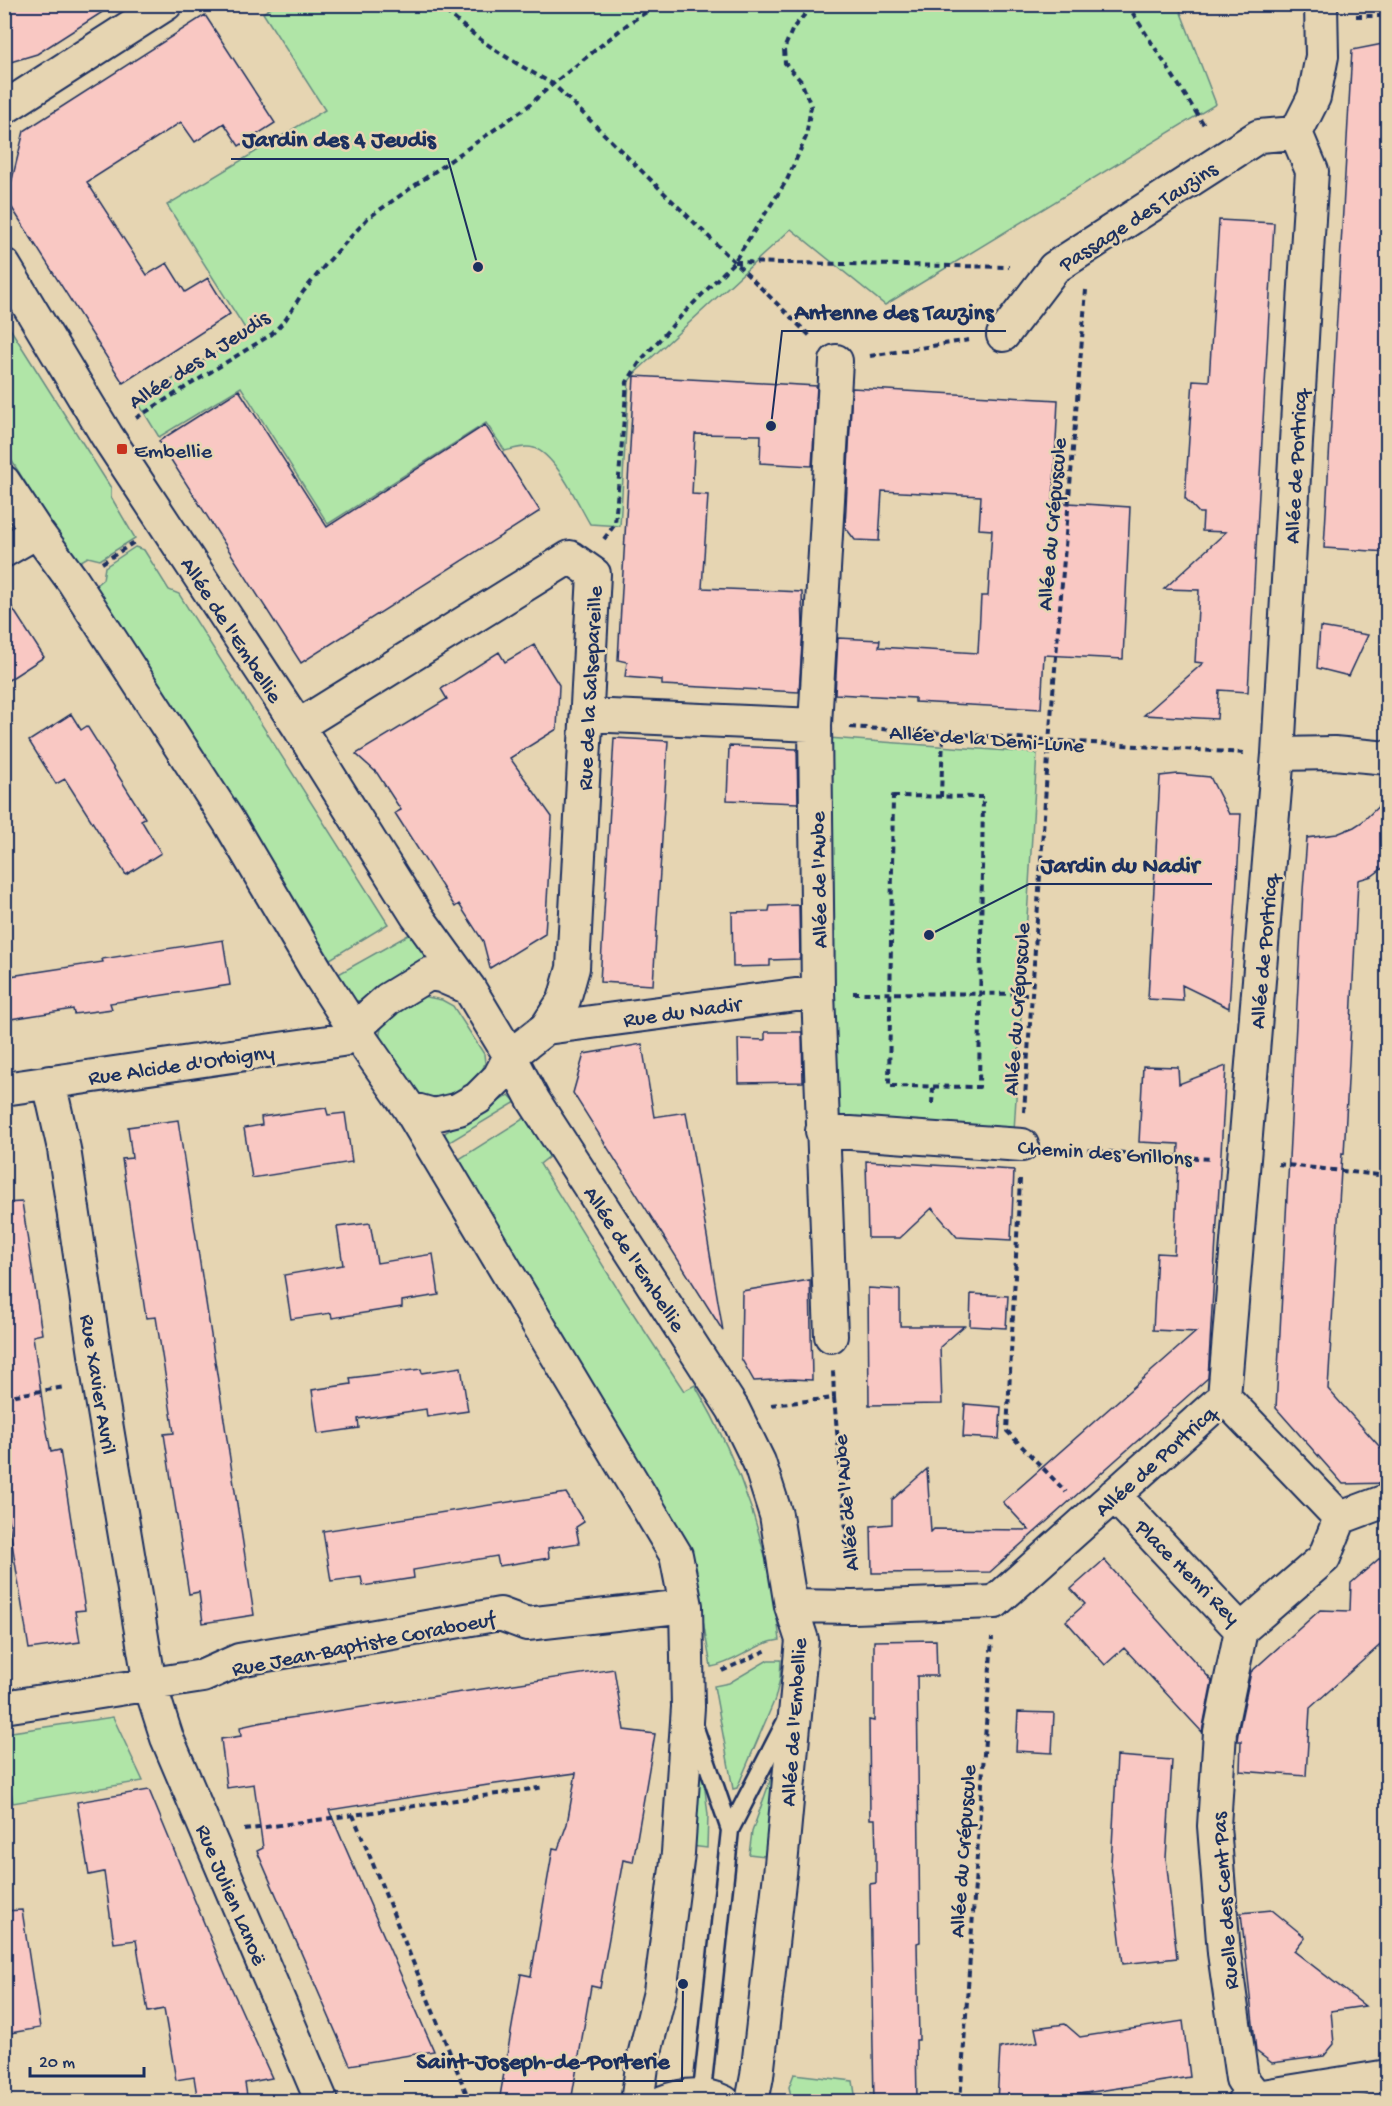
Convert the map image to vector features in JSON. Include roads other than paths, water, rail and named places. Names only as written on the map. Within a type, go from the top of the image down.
[{"type":"street","points":[[4,108],[166,4]]},
{"type":"street","points":[[1296,133],[1314,97],[1322,56],[1321,4]]},
{"type":"street","name":"Passage des Tauzins","points":[[1003,335],[1062,263],[1259,136],[1296,133]]},
{"type":"street","name":"Allée de Portricq","points":[[791,1606],[853,1607],[995,1602],[1224,1397],[1278,754],[1312,171],[1296,133]]},
{"type":"street","name":"Allée de l'Embellie","points":[[4,265],[107,436],[298,726],[417,916],[469,988],[534,1101],[733,1409],[759,1462],[776,1515],[791,1606],[802,1640],[760,2052],[752,2102]]},
{"type":"street","name":"Allée de l'Aube","points":[[831,1336],[818,992],[815,725],[836,361]]},
{"type":"street","points":[[5,484],[73,581],[230,822],[318,973],[409,1108],[676,1555],[686,1606],[687,1694],[678,1853],[660,1992],[637,2102]]},
{"type":"street","points":[[4,551],[37,532]]},
{"type":"street","name":"Rue de la Salsepareille","points":[[298,726],[570,557],[594,574],[573,968],[564,1000],[546,1029],[510,1056]]},
{"type":"street","points":[[587,716],[815,725]]},
{"type":"street","points":[[1278,754],[1334,753],[1388,758]]},
{"type":"street","points":[[354,1029],[388,999],[429,974],[441,976],[469,988]]},
{"type":"street","name":"Rue du Nadir","points":[[546,1029],[818,992]]},
{"type":"street","name":"Rue Alcide d'Orbigny","points":[[4,1089],[342,1040],[354,1029]]},
{"type":"street","points":[[409,1108],[435,1115],[459,1109],[477,1098],[499,1077],[510,1056]]},
{"type":"street","name":"Rue Xavier Avril","points":[[49,1082],[64,1149],[99,1381],[150,1685]]},
{"type":"street","name":"Chemin des Grillons","points":[[822,1131],[1022,1145]]},
{"type":"street","points":[[1224,1397],[1340,1518],[1388,1500]]},
{"type":"street","name":"Place Henri Rey","points":[[1114,1496],[1241,1630],[1324,1558],[1340,1518]]},
{"type":"street","name":"Rue Jean-Baptiste Coraboeuf","points":[[4,1707],[203,1676],[239,1660],[500,1614],[527,1624],[686,1606]]},
{"type":"street","name":"Ruelle des Cent Pas","points":[[1241,1630],[1220,1732],[1214,1826],[1224,1953],[1242,2079],[1253,2100]]},
{"type":"street","name":"Rue Julien Lanoë","points":[[150,1685],[167,1738],[322,2102]]},
{"type":"street","points":[[1253,2100],[1388,2076]]},
{"type":"street","points":[[663,2102],[682,2095],[709,2099]]},
{"type":"lane","points":[[687,1694],[730,1830],[709,2099]]},
{"type":"lane","points":[[730,1830],[797,1699]]},
{"type":"place","name":"Jardin des 4 Jeudis","points":[[478,267]]},
{"type":"place","name":"Antenne des Tauzins","points":[[771,426]]},
{"type":"place","name":"Embellie","points":[[122,449]]},
{"type":"place","name":"Jardin du Nadir","points":[[929,935]]},
{"type":"place","name":"Saint-Joseph-de-Porterie","points":[[683,1984]]}]
